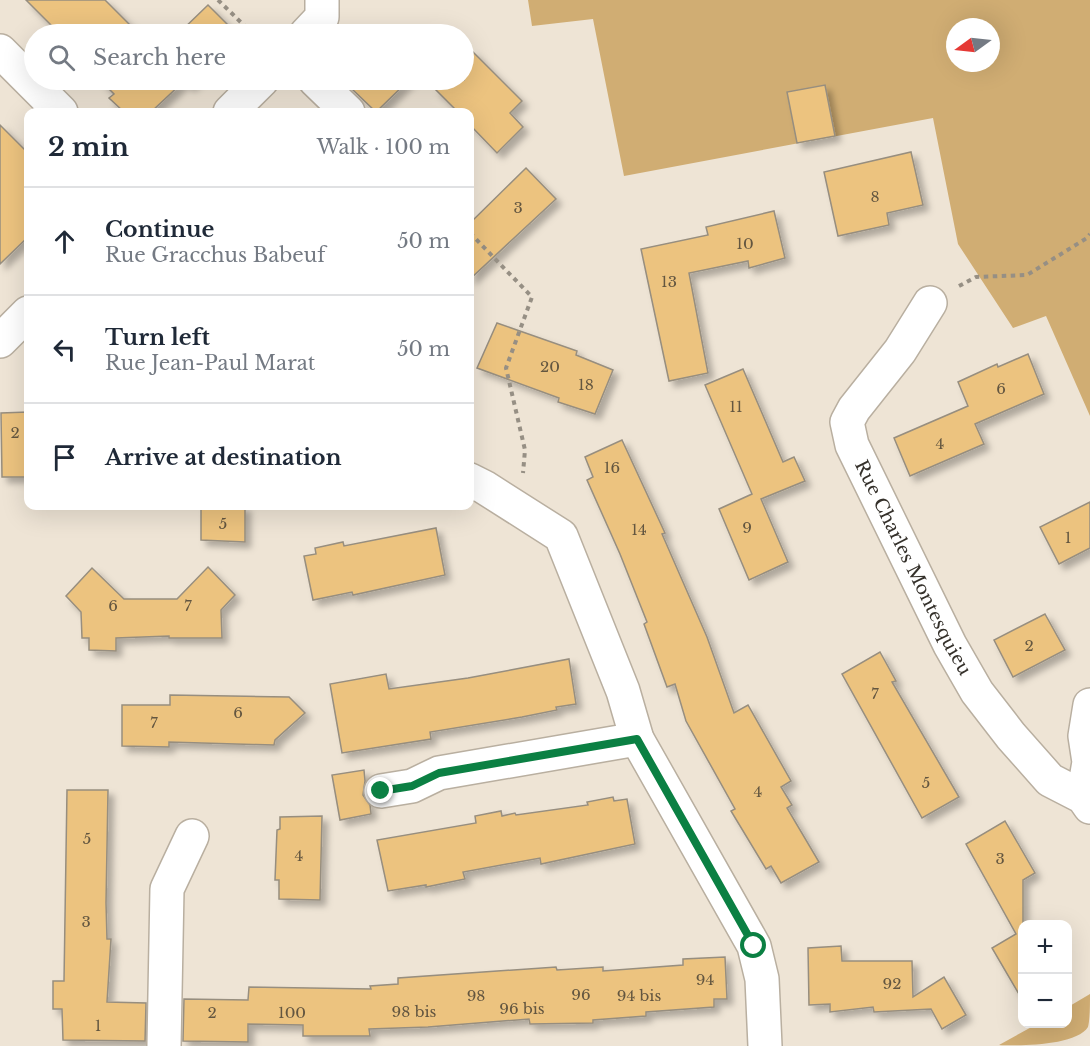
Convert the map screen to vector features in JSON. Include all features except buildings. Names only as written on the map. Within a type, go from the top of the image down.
[{"type":"street","points":[[0,51],[24,75]]},
{"type":"street","points":[[39,90],[57,108]]},
{"type":"street","points":[[234,108],[252,90]]},
{"type":"street","points":[[325,90],[344,108]]},
{"type":"street","name":"Rue Charles Montesquieu","points":[[930,303],[900,351],[854,409],[847,422],[852,445],[950,645],[977,692],[1011,736],[1050,780],[1086,802]]},
{"type":"street","points":[[0,341],[24,317]]},
{"type":"street","points":[[474,482],[561,536],[623,691],[637,739],[754,946],[762,979],[765,1046]]},
{"type":"street","points":[[1086,802],[1089,762],[1085,736],[1090,705]]},
{"type":"street","points":[[381,791],[412,786],[439,773],[637,739]]},
{"type":"street","points":[[164,1046],[167,889],[192,836]]},
{"type":"path","points":[[218,0],[243,24]]},
{"type":"path","points":[[976,277],[1027,275],[1089,236],[1090,244]]},
{"type":"path","points":[[474,237],[532,297],[506,369],[525,450]]},
{"type":"shaded area","points":[[528,0],[1090,0],[1090,416],[1046,316],[1013,328],[958,244],[933,118],[624,176],[593,19],[532,26]]},
{"type":"shaded area","points":[[1090,994],[1088,1027],[1082,1033],[1072,1038],[1046,1044],[999,1045],[1030,1028],[1072,1028],[1072,1005]]},
{"type":"route","points":[[381,791],[412,786],[439,773],[637,739],[754,946]]}]
